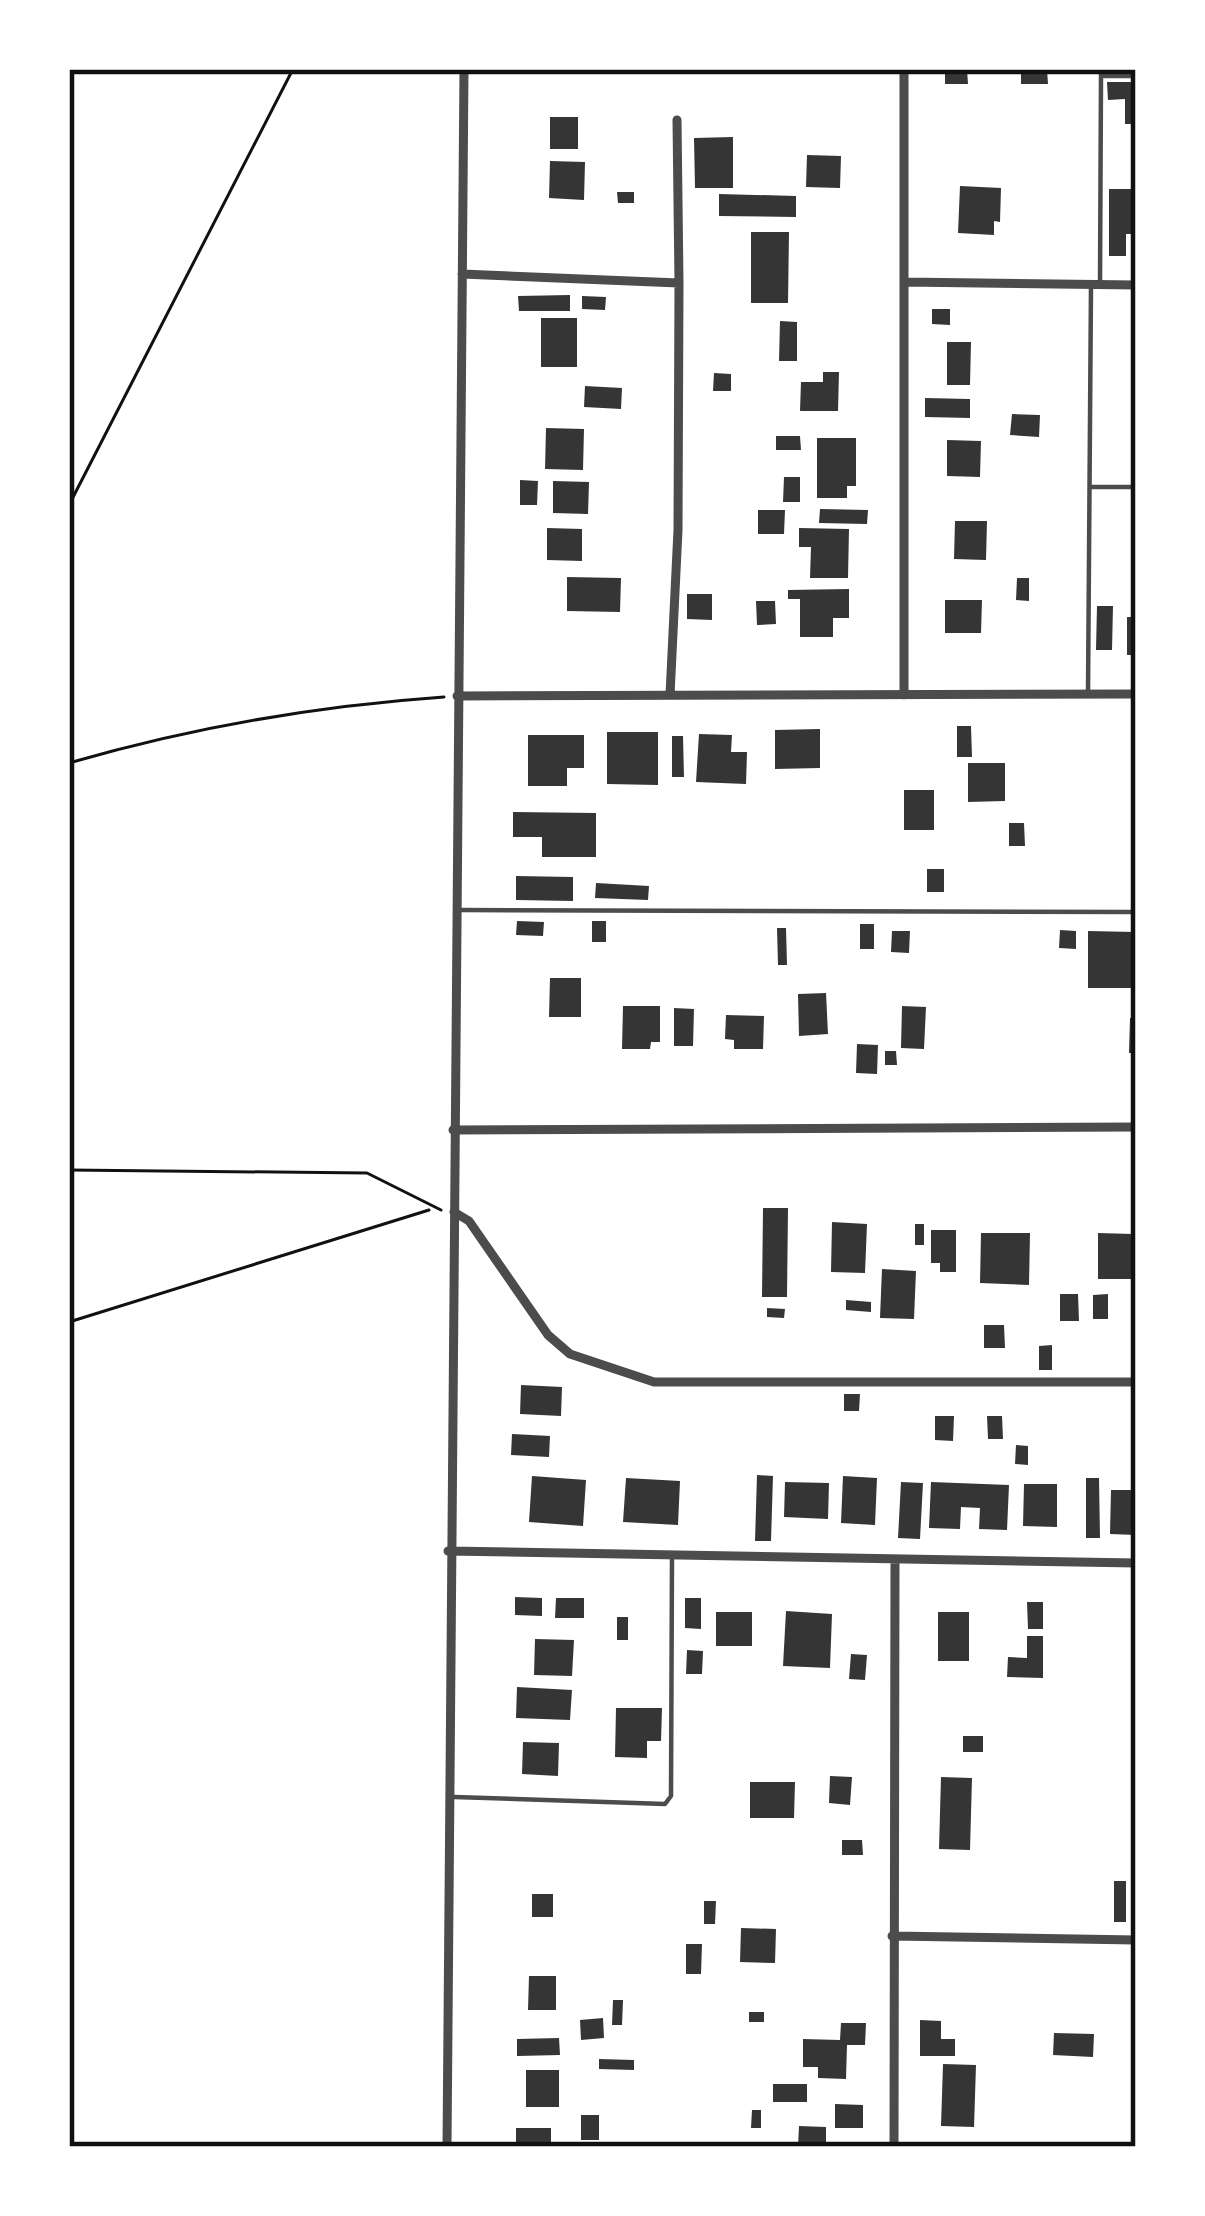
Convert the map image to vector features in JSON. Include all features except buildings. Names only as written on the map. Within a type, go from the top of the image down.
[{"type":"street","points":[[447,2147],[448,1551],[464,69]]},
{"type":"street","points":[[904,69],[904,695]]},
{"type":"street","points":[[670,695],[679,283],[676,120]]},
{"type":"street","points":[[462,274],[679,283]]},
{"type":"street","points":[[904,282],[1136,285]]},
{"type":"street","points":[[457,696],[1136,694]]},
{"type":"street","points":[[453,1130],[1136,1127]]},
{"type":"street","points":[[454,1212],[469,1221],[548,1335],[570,1354],[654,1382],[1136,1382]]},
{"type":"street","points":[[448,1551],[1136,1563]]},
{"type":"street","points":[[894,2147],[896,1559]]},
{"type":"street","points":[[892,1936],[1136,1940]]},
{"type":"lane","points":[[1088,694],[1101,72],[1136,76]]},
{"type":"lane","points":[[1090,487],[1136,487]]},
{"type":"lane","points":[[455,910],[1136,912]]},
{"type":"lane","points":[[447,1797],[664,1804],[671,1796],[672,1555]]},
{"type":"path","points":[[69,505],[293,69]]},
{"type":"path","points":[[69,764],[154,738],[296,710],[457,696]]},
{"type":"path","points":[[69,1170],[367,1172],[399,1185],[431,1209]]},
{"type":"path","points":[[69,1322],[431,1209],[454,1212]]}]
